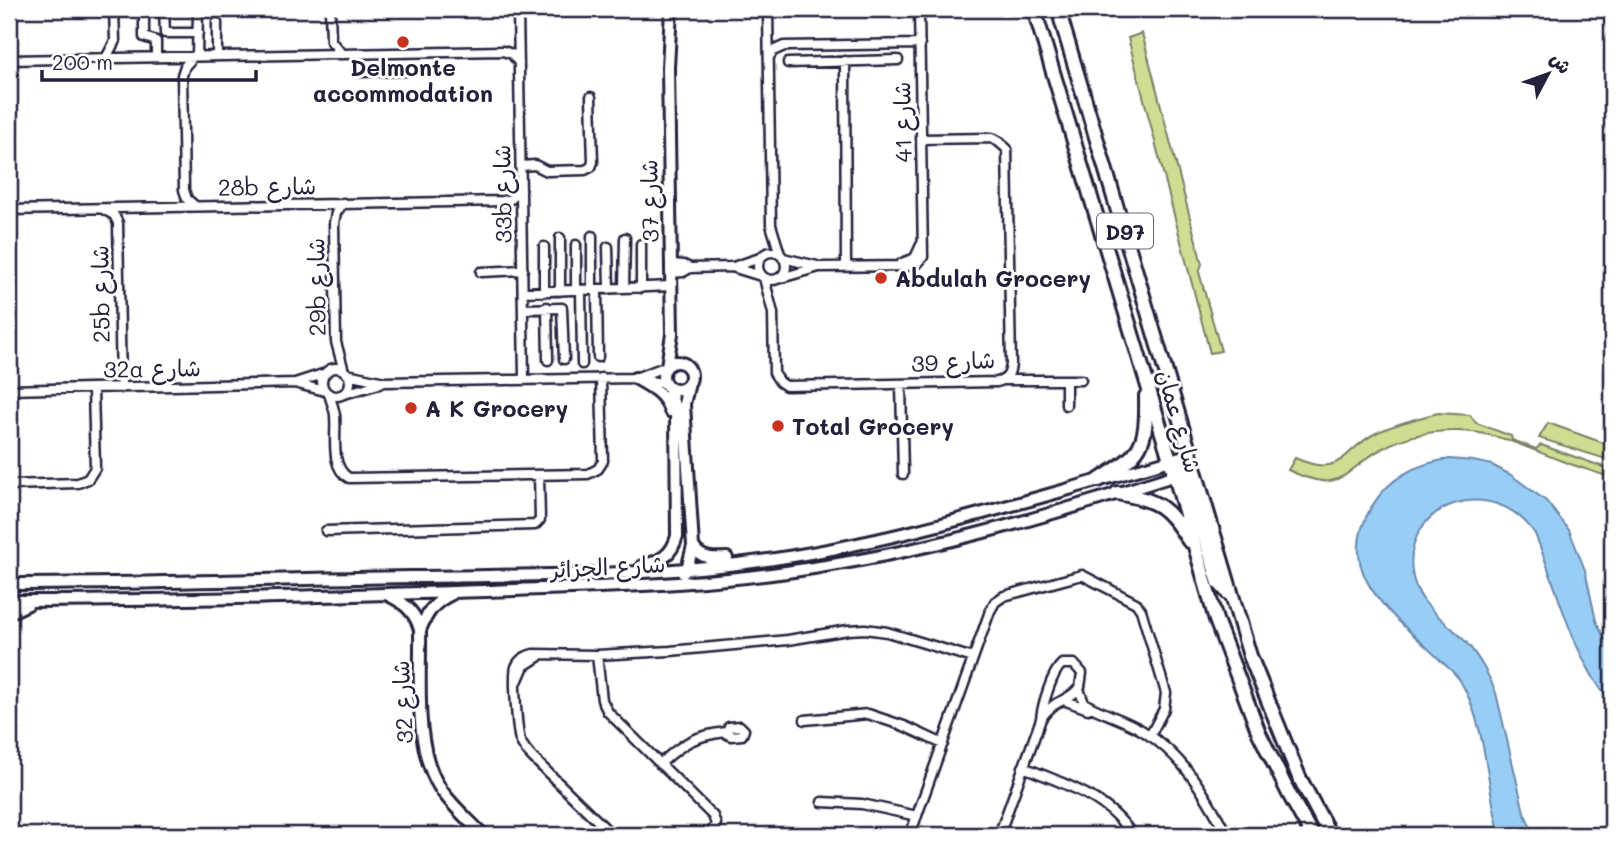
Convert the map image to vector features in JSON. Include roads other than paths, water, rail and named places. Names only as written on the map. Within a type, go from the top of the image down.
[{"type":"main road","name":"شارع 37","points":[[666,9],[672,334],[667,366]]},
{"type":"main road","name":"شارع 37","points":[[668,68],[671,9]]},
{"type":"main road","name":"شارع عمان","points":[[1034,9],[1145,379],[1184,465],[1232,595],[1266,702],[1299,777],[1330,835]]},
{"type":"main road","name":"شارع عمان","points":[[1059,9],[1184,465],[1196,552],[1219,631],[1250,712],[1278,774],[1312,835]]},
{"type":"main road","name":"شارع 37","points":[[672,334],[683,363]]},
{"type":"main road","points":[[1135,344],[1147,361],[1184,465]]},
{"type":"main road","points":[[486,591],[500,585],[677,576],[687,569],[693,546],[684,404],[691,371],[683,363],[675,362],[667,366],[663,376],[675,406],[676,542],[661,560],[618,572]]},
{"type":"main road","points":[[635,378],[657,390],[665,400],[676,433]]},
{"type":"main road","points":[[1099,480],[1129,460],[1144,439],[1147,424],[1145,379]]},
{"type":"main road","points":[[667,385],[680,389],[690,383]]},
{"type":"main road","name":"شارع الجزائر","points":[[9,584],[214,583],[687,569],[815,553],[891,538],[969,519],[1099,480],[1184,465]]},
{"type":"main road","name":"شارع الجزائر","points":[[9,601],[600,589],[694,583],[797,571],[884,556],[949,541],[1117,493],[1184,465]]},
{"type":"main road","points":[[1117,493],[1147,500],[1162,507],[1173,517],[1196,552]]},
{"type":"main road","points":[[693,546],[696,552],[706,557],[750,562]]},
{"type":"main road","name":"شارع 32","points":[[420,630],[433,606],[457,592]]},
{"type":"main road","name":"شارع 32","points":[[385,594],[408,607],[420,630],[422,735],[428,767],[447,797],[483,835]]},
{"type":"main road","points":[[9,613],[37,601]]},
{"type":"street","points":[[106,58],[115,41],[114,9]]},
{"type":"street","points":[[144,9],[144,37],[156,41],[156,57]]},
{"type":"street","points":[[164,9],[165,33],[198,33]]},
{"type":"street","points":[[330,9],[331,41],[342,54]]},
{"type":"street","name":"33b شارع","points":[[518,9],[524,379]]},
{"type":"street","points":[[768,9],[771,225],[786,270],[781,278]]},
{"type":"street","name":"شارع 41","points":[[846,266],[911,261],[917,256],[923,235],[919,9]]},
{"type":"street","points":[[197,206],[187,199],[184,191],[182,75],[185,66],[196,56],[198,12]]},
{"type":"street","points":[[217,23],[217,56]]},
{"type":"street","points":[[788,63],[896,60],[894,44]]},
{"type":"street","points":[[769,57],[773,51],[784,46],[920,44]]},
{"type":"street","points":[[834,61],[836,45]]},
{"type":"street","points":[[9,60],[503,51],[512,54],[519,63]]},
{"type":"street","points":[[383,52],[383,71]]},
{"type":"street","points":[[732,267],[773,281],[819,267],[846,266],[845,61]]},
{"type":"street","points":[[357,72],[406,71]]},
{"type":"street","points":[[521,166],[535,165],[547,171],[585,170],[591,167],[591,97]]},
{"type":"street","name":"شارع 39","points":[[762,277],[773,313],[774,373],[779,382],[786,386],[996,383],[1003,380],[1011,369],[1007,149],[992,138],[921,139]]},
{"type":"street","name":"28b شارع","points":[[9,210],[503,201],[511,199],[521,190]]},
{"type":"street","name":"29b شارع","points":[[343,203],[334,223],[336,342],[345,372]]},
{"type":"street","name":"25b شارع","points":[[100,209],[112,214],[118,223],[121,388]]},
{"type":"street","points":[[592,236],[598,357]]},
{"type":"street","points":[[560,238],[560,291]]},
{"type":"street","points":[[624,288],[625,238]]},
{"type":"street","points":[[641,244],[641,288]]},
{"type":"street","points":[[576,245],[582,365]]},
{"type":"street","points":[[544,247],[544,292]]},
{"type":"street","points":[[608,247],[609,289]]},
{"type":"street","points":[[671,269],[684,265],[690,268],[732,267],[771,252],[819,267]]},
{"type":"street","points":[[760,258],[757,269],[762,277]]},
{"type":"street","points":[[481,272],[523,270]]},
{"type":"street","points":[[523,292],[671,286]]},
{"type":"street","points":[[547,307],[548,359]]},
{"type":"street","points":[[523,309],[560,307],[563,310],[564,359]]},
{"type":"street","points":[[635,378],[667,366]]},
{"type":"street","points":[[385,382],[337,369],[326,373],[323,384],[335,415],[338,467],[349,478],[588,474],[600,467],[603,461],[601,378]]},
{"type":"street","points":[[1011,369],[1022,381]]},
{"type":"street","points":[[344,394],[350,385],[345,372]]},
{"type":"street","name":"32a شارع","points":[[9,390],[295,383],[326,373]]},
{"type":"street","points":[[327,392],[336,396],[385,382],[524,379],[635,378],[667,385]]},
{"type":"street","points":[[1003,380],[1082,380]]},
{"type":"street","points":[[1066,380],[1066,405]]},
{"type":"street","name":"32a شارع","points":[[295,383],[327,392]]},
{"type":"street","points":[[901,384],[903,474]]},
{"type":"street","points":[[9,485],[78,484],[91,476],[94,468],[93,388]]},
{"type":"street","points":[[326,531],[535,525],[540,520],[539,475]]},
{"type":"street","points":[[910,835],[990,611],[999,599],[1077,575],[1091,577],[1133,600],[1141,610],[1166,693],[1164,709],[1150,736]]},
{"type":"street","points":[[612,835],[527,752],[517,728],[516,690],[524,666],[531,660],[548,655],[601,655],[744,645],[857,629],[887,632],[972,661]]},
{"type":"street","points":[[601,655],[602,700],[608,712],[713,816],[716,824],[710,835]]},
{"type":"street","points":[[999,835],[1055,672],[1062,664],[1074,664],[1080,670],[1082,680],[1079,690],[1081,700],[1094,709],[1129,723],[1173,755],[1195,780],[1227,835]]},
{"type":"street","points":[[1041,719],[1052,704],[1079,690]]},
{"type":"street","points":[[1063,700],[1094,709]]},
{"type":"street","points":[[805,720],[868,713],[944,740]]},
{"type":"street","points":[[660,764],[690,739],[726,732]]},
{"type":"street","points":[[1022,770],[1099,801],[1123,822],[1132,835]]},
{"type":"street","points":[[821,802],[875,807],[916,819]]},
{"type":"water","points":[[1450,459],[1492,465],[1511,475],[1546,501],[1569,530],[1585,570],[1596,621],[1612,654],[1612,704],[1586,665],[1576,644],[1535,534],[1518,515],[1498,504],[1476,500],[1455,504],[1436,513],[1422,528],[1413,547],[1414,583],[1430,608],[1471,648],[1489,677],[1496,693],[1524,812],[1534,835],[1500,835],[1481,737],[1470,700],[1461,682],[1388,610],[1363,573],[1359,553],[1361,531],[1379,496],[1405,473],[1426,464]]},
{"type":"place","name":"Delmonte accommodation","points":[[403,42]]},
{"type":"place","name":"Abdulah Grocery","points":[[881,278]]},
{"type":"place","name":"A K Grocery","points":[[411,408]]},
{"type":"place","name":"Total Grocery","points":[[778,426]]}]
